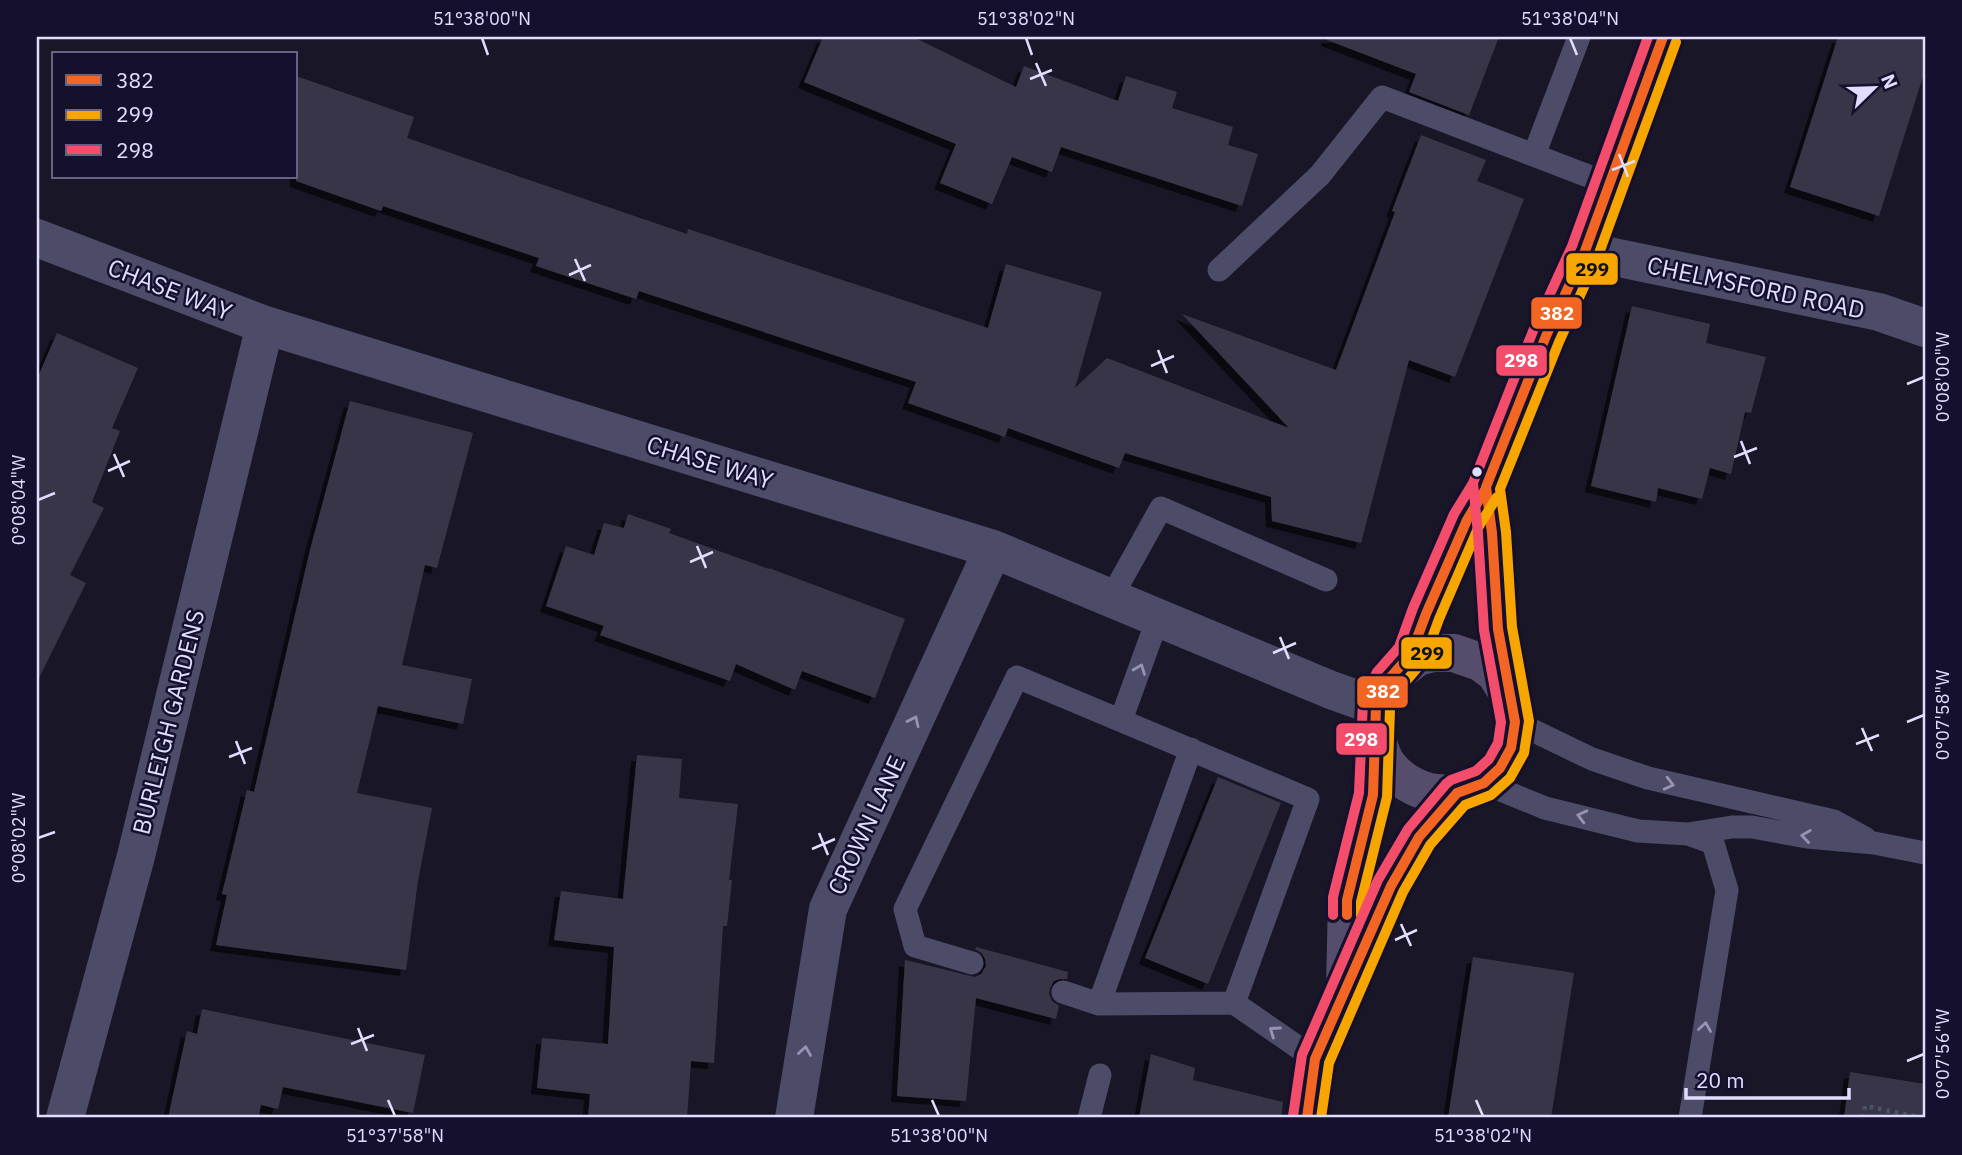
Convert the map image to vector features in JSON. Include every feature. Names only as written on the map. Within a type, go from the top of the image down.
[{"type":"main road","points":[[1345,988],[1348,900],[1373,795],[1379,706],[1411,654],[1467,520],[1486,487],[1546,336],[1585,251],[1663,37]]},
{"type":"main road","points":[[1307,1118],[1315,1059],[1391,886],[1419,837],[1470,788],[1500,768],[1511,748],[1513,710],[1498,629],[1492,533],[1486,487]]},
{"type":"main road","points":[[1470,788],[1435,793],[1414,787],[1398,776],[1386,762],[1379,706],[1417,657],[1433,653],[1454,653],[1480,662],[1495,673],[1513,710]]},
{"type":"street","name":"CHASE WAY","points":[[37,238],[265,325],[993,549],[1331,690],[1379,706]]},
{"type":"street","name":"CHELMSFORD ROAD","points":[[1585,251],[1880,312],[1925,328]]},
{"type":"street","name":"BURLEIGH GARDENS","points":[[65,1118],[136,856],[265,325]]},
{"type":"street","name":"CROWN LANE","points":[[797,1118],[828,909],[993,549]]},
{"type":"lane","points":[[1534,155],[1579,37]]},
{"type":"lane","points":[[1219,270],[1320,174],[1382,97],[1609,184]]},
{"type":"lane","points":[[1111,598],[1161,508],[1326,580]]},
{"type":"lane","points":[[1121,720],[1158,618]]},
{"type":"lane","points":[[972,963],[915,946],[905,909],[1017,677],[1308,799],[1234,1003]]},
{"type":"lane","points":[[1513,710],[1592,759],[1648,779],[1834,821],[1874,843]]},
{"type":"lane","points":[[1099,1004],[1191,749]]},
{"type":"lane","points":[[1470,788],[1638,831],[1688,834],[1732,827],[1752,827],[1807,837],[1874,843],[1925,853]]},
{"type":"lane","points":[[1688,834],[1713,843],[1727,890],[1690,1118]]},
{"type":"lane","points":[[1063,992],[1099,1004],[1234,1003],[1315,1059]]},
{"type":"lane","points":[[1089,1118],[1100,1075]]},
{"type":"path","points":[[1863,1118],[1865,1106],[1924,1118]]},
{"type":"building","points":[[823,37],[913,37],[1016,87],[1024,66],[1118,101],[1126,76],[1177,92],[1172,108],[1233,127],[1228,145],[1258,154],[1242,206],[1061,147],[1052,172],[1012,157],[992,204],[940,183],[956,144],[804,82]]},
{"type":"building","points":[[1328,37],[1499,37],[1469,115],[1409,92],[1416,74],[1327,40]]},
{"type":"building","points":[[1838,37],[1925,37],[1925,70],[1879,216],[1790,187]]},
{"type":"building","points":[[298,77],[414,117],[407,138],[687,234],[688,229],[988,328],[1006,264],[1102,292],[1075,388],[1107,358],[1289,428],[1182,314],[1336,370],[1421,135],[1486,160],[1477,181],[1524,199],[1455,377],[1409,360],[1361,543],[1272,521],[1271,497],[1125,453],[1119,468],[1008,428],[1005,437],[908,403],[916,382],[639,291],[636,299],[536,266],[539,258],[383,206],[381,211],[296,181]]},
{"type":"building","points":[[1632,306],[1710,324],[1706,343],[1766,357],[1751,413],[1745,412],[1731,474],[1710,468],[1702,499],[1658,488],[1656,502],[1591,486]]},
{"type":"building","points":[[57,333],[138,368],[112,428],[120,431],[92,502],[104,508],[70,575],[86,583],[37,682],[37,379]]},
{"type":"building","points":[[350,401],[473,433],[437,568],[425,565],[402,665],[472,679],[463,724],[378,706],[357,793],[432,808],[418,881],[406,970],[216,945],[227,895],[222,894],[247,790],[254,792],[310,550]]},
{"type":"building","points":[[628,514],[671,529],[669,533],[905,619],[875,698],[802,671],[795,690],[736,664],[730,681],[600,635],[604,626],[546,606],[566,546],[594,555],[604,523],[624,528]]},
{"type":"building","points":[[637,755],[682,759],[679,798],[738,804],[729,880],[732,880],[727,926],[723,926],[714,1063],[691,1061],[687,1118],[588,1118],[590,1094],[537,1088],[542,1038],[608,1044],[614,947],[554,940],[561,891],[623,899]]},
{"type":"building","points":[[1218,777],[1281,803],[1208,984],[1145,958]]},
{"type":"building","points":[[976,947],[1068,972],[1067,979],[1054,981],[1050,988],[1052,1001],[1059,1006],[1056,1019],[976,998],[966,1101],[897,1096],[905,960],[975,977],[981,974],[986,966],[982,953],[975,949]]},
{"type":"building","points":[[1473,957],[1574,973],[1551,1118],[1448,1118]]},
{"type":"building","points":[[202,1009],[425,1055],[413,1113],[283,1087],[278,1109],[261,1105],[258,1118],[168,1118],[187,1031],[197,1034]]},
{"type":"building","points":[[1151,1054],[1195,1068],[1193,1080],[1283,1102],[1281,1118],[1139,1118]]},
{"type":"building","points":[[1850,1072],[1925,1084],[1925,1118],[1844,1118]]},
{"type":"transit line","name":"298","points":[[1293,1116],[1302,1055],[1378,880],[1408,829],[1446,784],[1476,771],[1489,759],[1498,743],[1501,722],[1484,630],[1473,483],[1533,331],[1572,246],[1648,37]]},
{"type":"transit line","name":"382","points":[[1307,1118],[1315,1059],[1391,886],[1419,837],[1457,793],[1484,783],[1500,768],[1511,748],[1515,722],[1498,629],[1492,533],[1486,487],[1546,336],[1585,251],[1663,37]]},
{"type":"transit line","name":"299","points":[[1321,1118],[1329,1063],[1403,892],[1430,845],[1465,805],[1491,795],[1510,778],[1524,753],[1529,721],[1512,627],[1506,532],[1500,489],[1559,342],[1598,256],[1676,42]]},
{"type":"transit line","name":"298","points":[[1333,915],[1333,897],[1359,793],[1363,701],[1377,672],[1399,647],[1454,514],[1473,483]]},
{"type":"transit line","name":"382","points":[[1347,915],[1347,900],[1373,795],[1376,706],[1388,680],[1411,654],[1467,520],[1485,490]]},
{"type":"transit line","name":"299","points":[[1361,915],[1361,902],[1387,797],[1390,709],[1400,688],[1424,660],[1479,526],[1497,497]]}]
